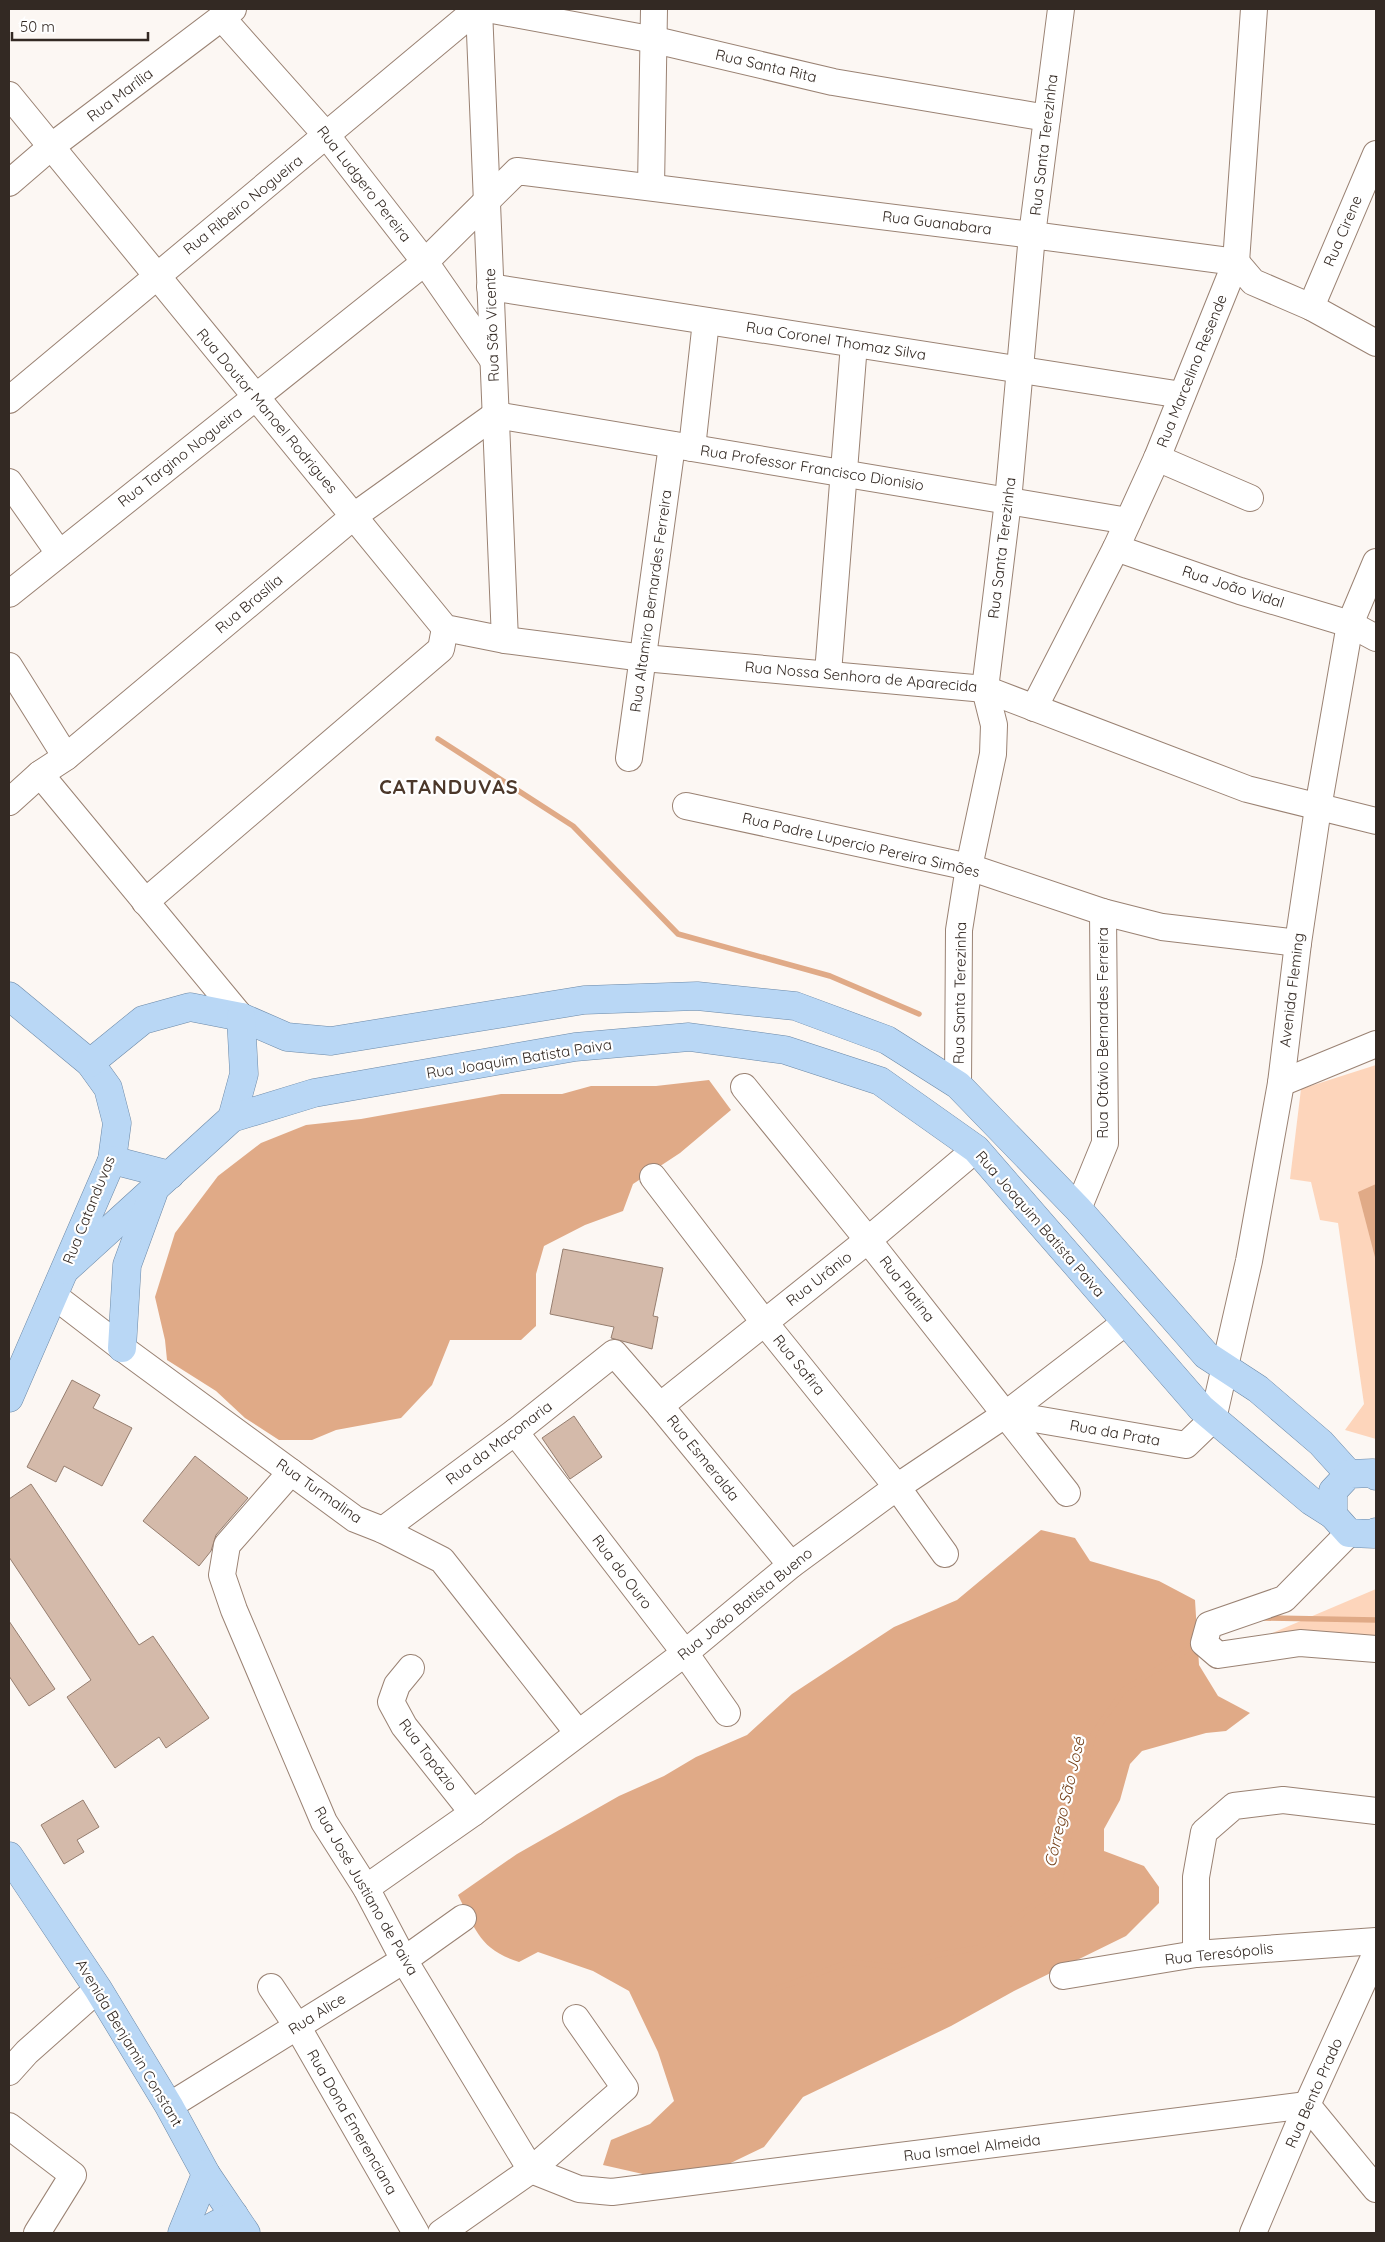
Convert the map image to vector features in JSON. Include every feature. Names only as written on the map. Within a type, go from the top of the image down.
[{"type":"main road","name":"Rua Catanduvas","points":[[9,996],[90,1063],[108,1088],[117,1123],[112,1160],[9,1398]]},
{"type":"main road","points":[[90,1063],[143,1020],[190,1007],[241,1017],[287,1037],[331,1041],[584,1000],[697,996],[795,1006],[887,1040],[958,1085],[1078,1209],[1206,1355],[1226,1366],[1258,1389],[1321,1443],[1369,1474]]},
{"type":"main road","points":[[232,1118],[244,1074],[241,1017]]},
{"type":"main road","name":"Rua Joaquim Batista Paiva","points":[[65,1270],[232,1118],[314,1093],[575,1047],[690,1037],[785,1050],[880,1080],[976,1150],[1213,1419],[1311,1501],[1362,1529]]},
{"type":"main road","points":[[112,1160],[162,1183],[127,1265],[122,1348]]},
{"type":"main road","points":[[1362,1529],[1333,1492],[1369,1474]]},
{"type":"main road","name":"Avenida Benjamin Constant","points":[[9,1856],[98,1989],[206,2174],[240,2224]]},
{"type":"main road","points":[[182,2233],[206,2174]]},
{"type":"main road","points":[[201,2233],[240,2224]]},
{"type":"street","name":"Rua Ribeiro Nogueira","points":[[9,400],[478,9]]},
{"type":"street","name":"Rua São Vicente","points":[[478,9],[504,640]]},
{"type":"street","name":"Rua Santa Rita","points":[[486,9],[655,40],[833,82],[1047,118]]},
{"type":"street","points":[[651,187],[655,40],[654,9]]},
{"type":"street","name":"Rua Santa Terezinha","points":[[958,1085],[959,930],[969,867],[992,754],[994,725],[985,689],[1008,501],[1032,234],[1061,9]]},
{"type":"street","name":"Rua Marcelino Resende","points":[[1034,708],[1116,548],[1157,458],[1236,262],[1254,9]]},
{"type":"street","name":"Rua Ludgero Pereira","points":[[228,13],[425,262],[493,360]]},
{"type":"street","name":"Rua Marília","points":[[9,183],[52,146],[228,13]]},
{"type":"street","name":"Rua Doutor Manoel Rodrigues","points":[[9,95],[445,628]]},
{"type":"street","name":"Rua Cirene","points":[[1311,308],[1376,154]]},
{"type":"street","name":"Rua Guanabara","points":[[486,201],[517,171],[1032,234],[1236,262]]},
{"type":"street","name":"Rua Targino Nogueira","points":[[9,594],[425,262],[486,201]]},
{"type":"street","points":[[1236,262],[1253,282],[1311,308],[1376,343]]},
{"type":"street","name":"Rua Coronel Thomaz Silva","points":[[490,287],[1182,395]]},
{"type":"street","name":"Rua Altamiro Bernardes Ferreira","points":[[629,758],[644,658],[706,321]]},
{"type":"street","points":[[828,674],[854,344]]},
{"type":"street","name":"Rua Professor Francisco Dionisio","points":[[495,415],[1128,521]]},
{"type":"street","name":"Rua Brasília","points":[[10,800],[40,774],[66,757],[354,516],[495,415]]},
{"type":"street","points":[[1157,458],[1250,498]]},
{"type":"street","points":[[9,482],[60,552]]},
{"type":"street","name":"Rua João Vidal","points":[[1116,548],[1240,591],[1350,624],[1376,638]]},
{"type":"street","name":"Avenida Fleming","points":[[1213,1419],[1249,1260],[1280,1083],[1318,808],[1350,624],[1376,562]]},
{"type":"street","points":[[145,902],[441,649],[445,628],[504,640]]},
{"type":"street","name":"Rua Nossa Senhora de Aparecida","points":[[504,640],[644,658],[985,689],[1247,789],[1376,821]]},
{"type":"street","points":[[9,666],[66,757]]},
{"type":"street","points":[[40,774],[241,1017]]},
{"type":"street","name":"Rua Padre Lupercio Pereira Simões","points":[[686,806],[969,867],[1102,912],[1162,927],[1298,943]]},
{"type":"street","name":"Rua Otávio Bernardes Ferreira","points":[[1078,1209],[1105,1143],[1102,912]]},
{"type":"street","points":[[1280,1083],[1376,1044]]},
{"type":"street","name":"Rua Platina","points":[[744,1087],[868,1240],[1067,1493]]},
{"type":"street","name":"Rua Urânio","points":[[660,1406],[868,1240],[976,1150]]},
{"type":"street","name":"Rua Safira","points":[[653,1178],[764,1322],[897,1487],[945,1554]]},
{"type":"street","name":"Rua Turmalina","points":[[53,1295],[355,1520],[383,1530],[442,1560],[578,1733]]},
{"type":"street","name":"Rua João Batista Bueno","points":[[366,1888],[473,1813],[685,1654],[791,1565],[897,1487],[1006,1414],[1126,1322]]},
{"type":"street","name":"Rua Esmeralda","points":[[614,1353],[791,1565]]},
{"type":"street","name":"Rua da Maçonaria","points":[[383,1530],[516,1432],[614,1353]]},
{"type":"street","name":"Rua da Prata","points":[[1006,1414],[1186,1445],[1213,1419]]},
{"type":"street","name":"Rua do Ouro","points":[[516,1432],[685,1654],[727,1713]]},
{"type":"street","name":"Rua José Justiano de Paiva","points":[[291,1472],[227,1545],[222,1575],[234,1610],[324,1822],[366,1888],[404,1960],[532,2170]]},
{"type":"street","points":[[1362,1529],[1284,1599],[1209,1625],[1204,1643],[1218,1655],[1300,1643],[1376,1648]]},
{"type":"street","name":"Rua Topázio","points":[[411,1668],[397,1685],[391,1702],[404,1726],[473,1813]]},
{"type":"street","points":[[1196,1954],[1196,1877],[1204,1832],[1234,1806],[1283,1800],[1376,1811]]},
{"type":"street","name":"Rua Alice","points":[[168,2106],[404,1960],[463,1918]]},
{"type":"street","name":"Rua Teresópolis","points":[[1063,1976],[1196,1954],[1376,1941]]},
{"type":"street","name":"Rua Bento Prado","points":[[1253,2233],[1307,2105],[1376,1953]]},
{"type":"street","name":"Rua Dona Emerenciana","points":[[271,1987],[297,2026],[416,2233]]},
{"type":"street","points":[[9,2072],[28,2052],[98,1989]]},
{"type":"street","points":[[441,2233],[532,2170],[625,2088],[576,2018]]},
{"type":"street","points":[[1307,2105],[1376,2189]]},
{"type":"street","name":"Rua Ismael Almeida","points":[[532,2170],[579,2189],[612,2192],[1307,2105]]},
{"type":"street","points":[[9,2126],[73,2175],[37,2233]]},
{"type":"shaded area","points":[[1376,1065],[1376,1439],[1345,1430],[1364,1404],[1338,1223],[1320,1220],[1311,1182],[1290,1179],[1301,1089]]},
{"type":"shaded area","points":[[709,1080],[731,1110],[680,1153],[633,1184],[623,1211],[585,1225],[544,1246],[536,1274],[536,1326],[521,1340],[450,1340],[432,1385],[401,1418],[336,1430],[312,1440],[279,1440],[245,1418],[216,1391],[167,1360],[165,1340],[155,1297],[175,1233],[218,1176],[261,1143],[306,1125],[361,1119],[501,1094],[562,1094],[591,1086],[656,1086]]},
{"type":"shaded area","points":[[1376,1184],[1376,1261],[1358,1192]]},
{"type":"shaded area","points":[[1041,1530],[1075,1538],[1090,1561],[1159,1581],[1195,1600],[1199,1665],[1218,1696],[1250,1713],[1226,1731],[1206,1733],[1142,1751],[1130,1764],[1120,1800],[1104,1829],[1104,1851],[1144,1866],[1159,1887],[1159,1903],[1126,1936],[1014,1991],[951,2026],[803,2097],[764,2147],[687,2184],[603,2165],[611,2140],[650,2124],[674,2101],[658,2052],[629,1991],[593,1971],[538,1952],[519,1962],[495,1951],[480,1937],[458,1895],[517,1854],[619,1796],[664,1776],[696,1757],[747,1735],[792,1694],[894,1627],[957,1600]]},
{"type":"shaded area","points":[[1376,1589],[1376,1641],[1263,1637]]},
{"type":"building","points":[[563,1249],[663,1268],[653,1316],[658,1317],[652,1349],[611,1338],[614,1327],[550,1314]]},
{"type":"building","points":[[72,1380],[100,1395],[93,1408],[132,1428],[102,1486],[64,1466],[56,1482],[27,1467]]},
{"type":"building","points":[[574,1416],[602,1457],[570,1479],[542,1438]]},
{"type":"building","points":[[195,1456],[248,1498],[216,1535],[211,1551],[199,1566],[143,1521]]},
{"type":"building","points":[[31,1484],[139,1645],[153,1636],[209,1718],[166,1748],[159,1737],[115,1768],[67,1697],[91,1680],[9,1557],[9,1499]]},
{"type":"building","points":[[9,1621],[55,1689],[29,1706],[9,1676]]},
{"type":"building","points":[[83,1800],[99,1827],[77,1840],[84,1852],[64,1864],[41,1825]]},
{"type":"waterway","points":[[438,739],[573,826],[678,934],[830,976],[919,1014]]},
{"type":"waterway","name":"Córrego São José","points":[[1264,1618],[1376,1620]]},
{"type":"waterway","name":"Córrego São José","points":[[771,1991],[849,1962],[895,1967],[936,1955],[978,1948],[1059,1886],[1077,1793],[1094,1733],[1124,1690],[1197,1644]]},
{"type":"district","name":"CATANDUVAS","points":[[449,787]]}]
